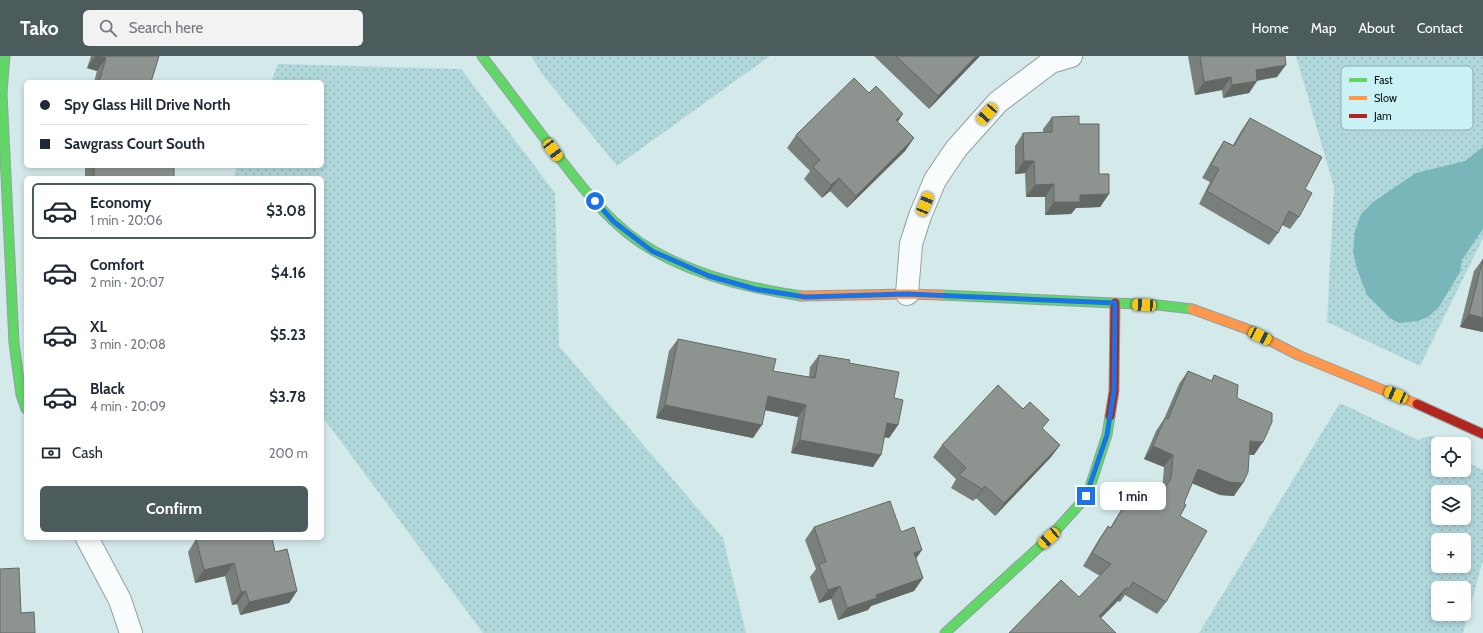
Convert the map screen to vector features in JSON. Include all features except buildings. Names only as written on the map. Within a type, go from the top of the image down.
[{"type":"street","points":[[5,56],[2,94],[14,343],[20,395],[24,404]]},
{"type":"street","points":[[482,56],[580,185],[614,222],[652,251],[709,276],[755,289],[805,297],[907,294],[1115,303],[1194,309],[1247,329],[1298,355],[1410,401],[1483,434]]},
{"type":"street","points":[[907,294],[911,244],[934,180],[952,155],[998,102],[1052,62],[1071,56]]},
{"type":"street","points":[[945,633],[1049,538],[1086,496],[1107,435],[1114,391],[1115,303]]},
{"type":"street","points":[[88,540],[120,600],[131,633]]},
{"type":"shaded area","points":[[531,56],[770,56],[617,166],[542,74]]},
{"type":"shaded area","points":[[1296,56],[1483,56],[1483,238],[1420,366],[1327,322],[1334,187]]},
{"type":"shaded area","points":[[278,64],[461,69],[555,193],[559,346],[723,538],[746,633],[483,633],[324,419],[324,176],[234,176],[236,168],[324,168],[324,80],[272,80]]},
{"type":"shaded area","points":[[1483,147],[1483,229],[1462,260],[1460,272],[1439,307],[1428,317],[1418,321],[1399,323],[1390,318],[1367,295],[1357,269],[1353,251],[1355,231],[1361,214],[1373,202],[1416,173],[1465,161]]},
{"type":"shaded area","points":[[1340,403],[1418,440],[1430,436],[1437,437],[1431,437],[1431,477],[1471,477],[1471,464],[1483,470],[1483,560],[1471,604],[1471,581],[1431,581],[1431,621],[1466,621],[1463,633],[1199,633]]},
{"type":"traffic: fast","points":[[5,56],[2,93],[14,343],[21,395],[24,403]]},
{"type":"traffic: fast","points":[[482,56],[583,188],[609,217],[638,241],[671,260],[707,275],[744,285],[801,296]]},
{"type":"traffic: fast","points":[[941,295],[1158,305],[1192,309]]},
{"type":"traffic: fast","points":[[945,633],[1049,538],[1087,496],[1107,435],[1110,416]]},
{"type":"traffic: slow","points":[[801,296],[907,294],[941,295]]},
{"type":"traffic: slow","points":[[1192,309],[1247,329],[1298,355],[1417,404]]},
{"type":"traffic: jam","points":[[1110,416],[1114,391],[1115,303]]},
{"type":"traffic: jam","points":[[1417,404],[1483,434]]},
{"type":"route","points":[[595,201],[614,222],[652,251],[709,276],[755,289],[805,297],[907,294],[1115,303],[1114,391],[1107,435],[1086,496]]}]
